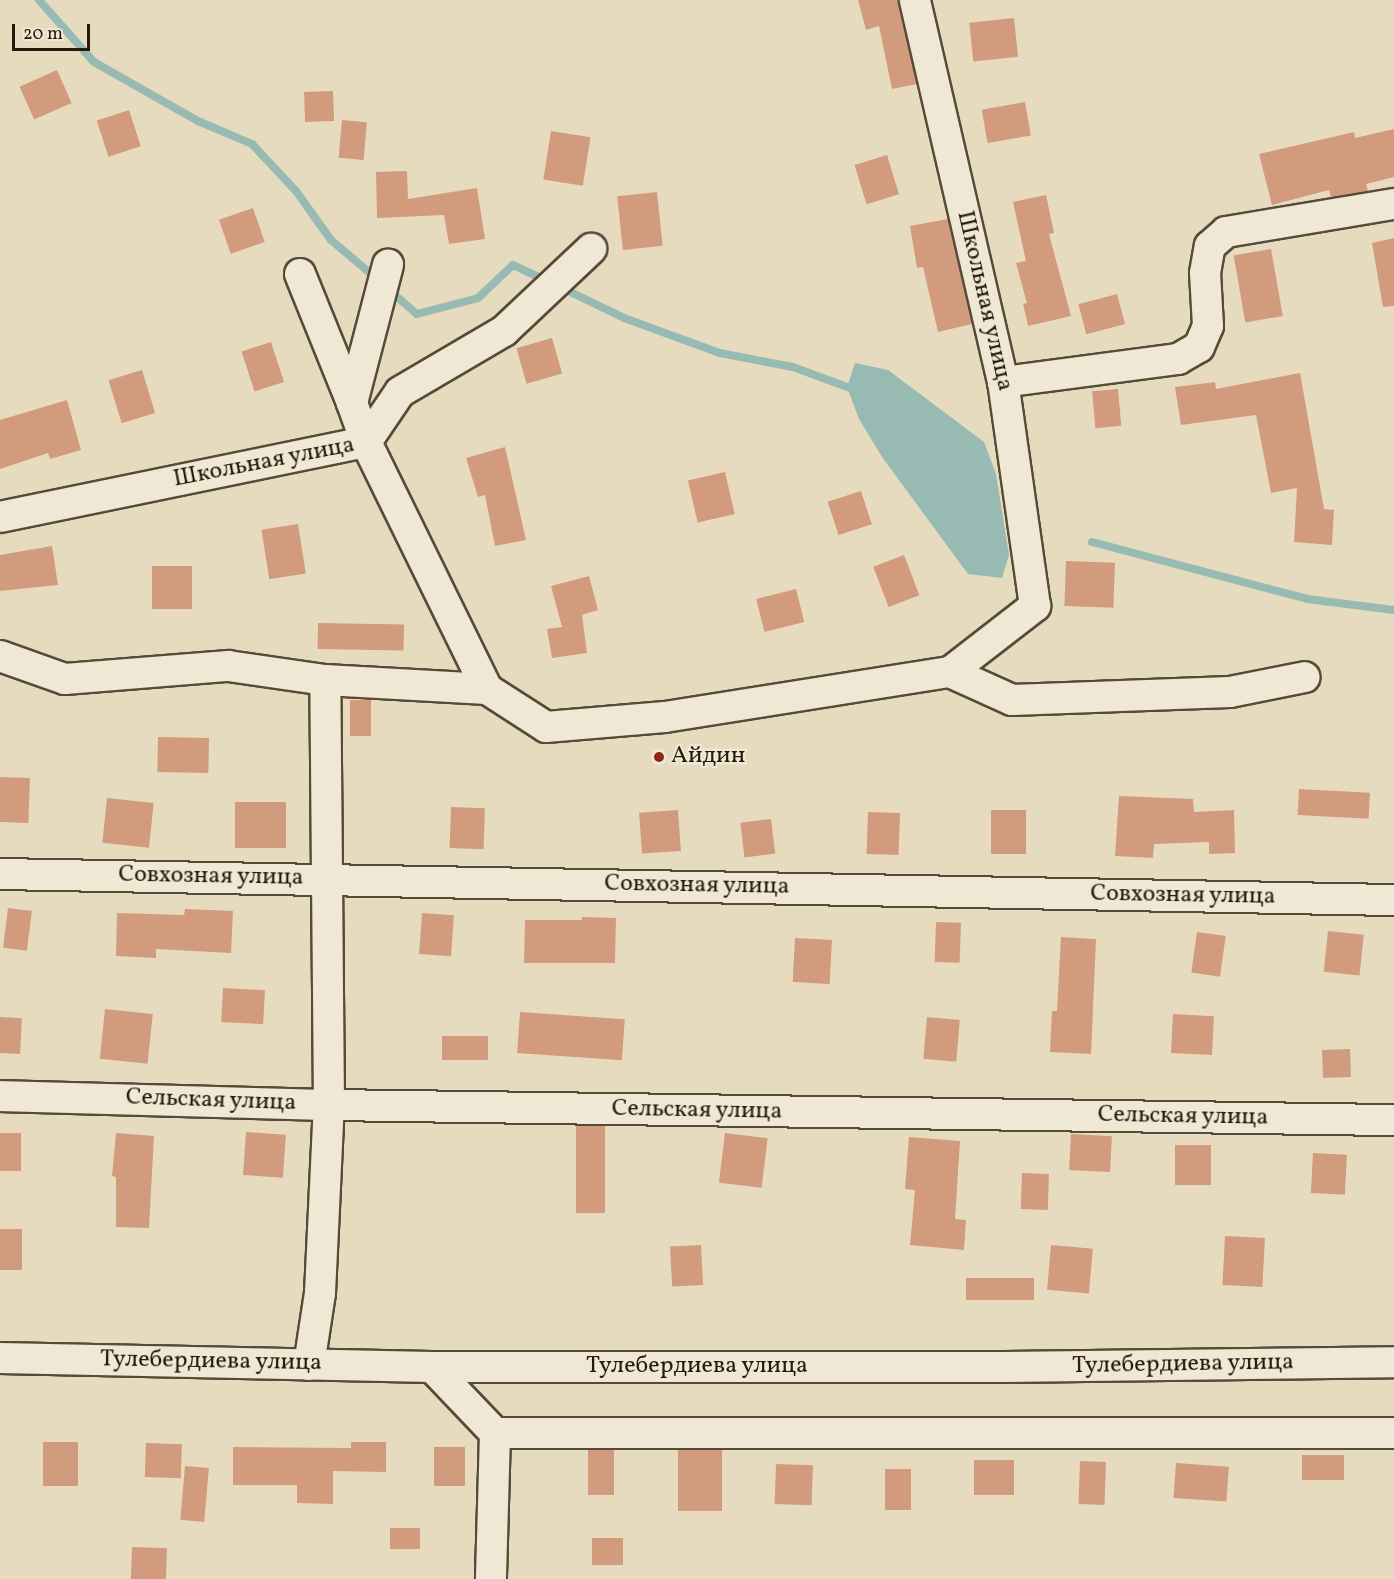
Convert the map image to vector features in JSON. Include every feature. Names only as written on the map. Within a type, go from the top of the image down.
[{"type":"street","name":"Школьная улица","points":[[915,0],[1003,382],[1035,606],[950,672]]},
{"type":"street","points":[[1003,382],[1178,359],[1199,347],[1208,326],[1205,273],[1210,246],[1227,232],[1394,204]]},
{"type":"street","points":[[366,442],[400,392],[504,331],[591,249]]},
{"type":"street","points":[[352,403],[388,265]]},
{"type":"street","points":[[300,274],[366,442]]},
{"type":"street","name":"Школьная улица","points":[[0,517],[366,442],[487,689]]},
{"type":"street","points":[[0,656],[66,679],[228,666],[325,680],[487,689],[546,727],[665,717],[950,672],[1012,700],[1230,692],[1305,677]]},
{"type":"street","points":[[309,1365],[320,1293],[329,1105],[325,680]]},
{"type":"street","name":"Совхозная улица","points":[[0,874],[326,878],[1394,900]]},
{"type":"street","name":"Сельская улица","points":[[0,1096],[329,1105],[1394,1120]]},
{"type":"street","name":"Тулебердиева улица","points":[[0,1358],[432,1367],[999,1367],[1394,1362]]},
{"type":"street","points":[[432,1367],[495,1433],[491,1579]]},
{"type":"street","points":[[495,1433],[1394,1433]]},
{"type":"water","points":[[855,363],[888,370],[984,442],[996,474],[1009,555],[1002,578],[968,574],[882,457],[859,419],[847,387]]},
{"type":"building","points":[[858,0],[897,0],[917,84],[892,89],[879,26],[866,30]]},
{"type":"building","points":[[1014,18],[1018,57],[973,61],[969,23]]},
{"type":"building","points":[[57,70],[72,103],[34,120],[20,87]]},
{"type":"building","points":[[333,91],[334,121],[305,122],[304,92]]},
{"type":"building","points":[[1025,102],[1031,135],[988,143],[982,110]]},
{"type":"building","points":[[129,110],[141,146],[108,157],[97,121]]},
{"type":"building","points":[[342,120],[367,122],[364,160],[339,158]]},
{"type":"building","points":[[1394,129],[1394,177],[1366,184],[1368,191],[1331,197],[1329,190],[1272,205],[1259,154],[1354,132],[1355,138]]},
{"type":"building","points":[[551,131],[591,137],[583,186],[543,179]]},
{"type":"building","points":[[887,155],[899,194],[866,204],[854,165]]},
{"type":"building","points":[[407,171],[408,199],[477,188],[485,239],[449,244],[444,215],[377,218],[376,172]]},
{"type":"building","points":[[657,192],[663,246],[623,250],[617,196]]},
{"type":"building","points":[[1046,195],[1054,233],[1049,234],[1071,316],[1028,326],[1023,304],[1027,303],[1016,263],[1026,261],[1013,202]]},
{"type":"building","points":[[253,208],[265,242],[231,254],[219,220]]},
{"type":"building","points":[[948,219],[972,324],[938,332],[923,267],[917,268],[910,226]]},
{"type":"building","points":[[1394,238],[1394,306],[1383,307],[1372,243]]},
{"type":"building","points":[[1271,249],[1283,316],[1245,323],[1234,256]]},
{"type":"building","points":[[1117,294],[1125,324],[1086,334],[1078,304]]},
{"type":"building","points":[[552,338],[562,374],[527,384],[516,348]]},
{"type":"building","points":[[271,342],[284,382],[254,392],[242,352]]},
{"type":"building","points":[[142,370],[155,413],[122,423],[109,380]]},
{"type":"building","points":[[1300,373],[1324,509],[1334,510],[1332,545],[1294,542],[1297,488],[1271,493],[1256,415],[1181,425],[1175,387],[1215,382],[1216,389]]},
{"type":"building","points":[[1118,389],[1121,426],[1095,428],[1092,391]]},
{"type":"building","points":[[67,400],[81,450],[50,459],[48,453],[0,469],[0,420]]},
{"type":"building","points":[[505,447],[526,540],[495,546],[485,495],[478,497],[466,458]]},
{"type":"building","points":[[725,472],[735,514],[698,522],[688,481]]},
{"type":"building","points":[[861,491],[872,524],[839,535],[828,502]]},
{"type":"building","points":[[298,524],[306,573],[269,579],[261,530]]},
{"type":"building","points":[[52,546],[58,585],[0,591],[0,555]]},
{"type":"building","points":[[904,555],[919,595],[889,607],[873,567]]},
{"type":"building","points":[[1066,561],[1115,563],[1113,608],[1064,606]]},
{"type":"building","points":[[152,566],[192,566],[192,609],[152,609]]},
{"type":"building","points":[[589,576],[598,610],[582,615],[587,653],[552,658],[547,629],[562,627],[551,586]]},
{"type":"building","points":[[796,589],[804,622],[764,632],[756,599]]},
{"type":"building","points":[[318,623],[404,625],[404,650],[318,649]]},
{"type":"building","points":[[350,700],[371,700],[371,736],[350,736]]},
{"type":"building","points":[[158,737],[209,738],[208,773],[157,772]]},
{"type":"building","points":[[0,777],[30,778],[28,823],[0,822]]},
{"type":"building","points":[[1299,789],[1370,793],[1369,819],[1298,815]]},
{"type":"building","points":[[1119,796],[1193,799],[1194,812],[1234,810],[1235,853],[1209,854],[1209,842],[1154,844],[1153,858],[1115,856]]},
{"type":"building","points":[[107,798],[154,803],[149,848],[102,843]]},
{"type":"building","points":[[235,802],[286,802],[286,848],[235,848]]},
{"type":"building","points":[[451,807],[485,808],[484,849],[450,848]]},
{"type":"building","points":[[678,810],[681,851],[642,854],[639,813]]},
{"type":"building","points":[[991,810],[1026,810],[1026,854],[991,854]]},
{"type":"building","points":[[868,812],[900,813],[899,855],[867,854]]},
{"type":"building","points":[[771,819],[775,854],[744,858],[740,823]]},
{"type":"building","points":[[8,908],[32,911],[27,951],[3,948]]},
{"type":"building","points":[[185,909],[233,911],[231,953],[156,949],[156,958],[116,956],[117,913],[184,915]]},
{"type":"building","points":[[422,913],[454,915],[451,956],[419,954]]},
{"type":"building","points":[[582,917],[616,918],[615,963],[524,963],[525,920],[582,920]]},
{"type":"building","points":[[936,922],[961,923],[960,963],[935,962]]},
{"type":"building","points":[[1328,931],[1364,935],[1360,976],[1324,972]]},
{"type":"building","points":[[1197,932],[1226,936],[1220,977],[1191,973]]},
{"type":"building","points":[[1061,937],[1096,939],[1091,1054],[1050,1052],[1052,1011],[1057,1011]]},
{"type":"building","points":[[795,938],[832,940],[830,984],[793,982]]},
{"type":"building","points":[[223,988],[265,990],[263,1024],[221,1022]]},
{"type":"building","points":[[105,1009],[153,1014],[148,1064],[100,1059]]},
{"type":"building","points":[[520,1012],[625,1019],[622,1060],[517,1053]]},
{"type":"building","points":[[1173,1014],[1214,1016],[1212,1055],[1171,1053]]},
{"type":"building","points":[[0,1017],[22,1018],[20,1054],[0,1053]]},
{"type":"building","points":[[927,1017],[960,1020],[956,1062],[923,1059]]},
{"type":"building","points":[[442,1036],[488,1036],[488,1060],[442,1060]]},
{"type":"building","points":[[1350,1049],[1351,1077],[1323,1078],[1322,1050]]},
{"type":"building","points":[[576,1126],[605,1126],[605,1213],[576,1213]]},
{"type":"building","points":[[246,1132],[286,1135],[283,1178],[243,1175]]},
{"type":"building","points":[[0,1133],[21,1133],[21,1171],[0,1171]]},
{"type":"building","points":[[116,1133],[154,1136],[149,1228],[116,1227],[116,1177],[112,1176]]},
{"type":"building","points":[[725,1133],[768,1138],[762,1188],[719,1183]]},
{"type":"building","points":[[1071,1134],[1112,1136],[1110,1172],[1069,1170]]},
{"type":"building","points":[[909,1137],[960,1141],[955,1219],[966,1220],[964,1250],[910,1245],[915,1190],[905,1189]]},
{"type":"building","points":[[1175,1145],[1211,1145],[1211,1185],[1175,1185]]},
{"type":"building","points":[[1313,1153],[1347,1155],[1345,1195],[1311,1193]]},
{"type":"building","points":[[1022,1173],[1049,1174],[1048,1210],[1021,1209]]},
{"type":"building","points":[[0,1229],[22,1229],[22,1270],[0,1270]]},
{"type":"building","points":[[1225,1236],[1265,1238],[1262,1287],[1222,1285]]},
{"type":"building","points":[[701,1245],[703,1285],[672,1287],[670,1247]]},
{"type":"building","points":[[1051,1245],[1093,1249],[1089,1293],[1047,1290]]},
{"type":"building","points":[[966,1278],[1034,1278],[1034,1300],[966,1300]]},
{"type":"building","points":[[43,1442],[78,1442],[78,1486],[43,1486]]},
{"type":"building","points":[[351,1442],[386,1442],[386,1472],[333,1471],[333,1504],[297,1503],[297,1485],[233,1485],[233,1447],[351,1448]]},
{"type":"building","points":[[146,1443],[182,1444],[181,1478],[145,1477]]},
{"type":"building","points":[[434,1447],[465,1447],[465,1486],[434,1486]]},
{"type":"building","points":[[588,1450],[614,1450],[614,1495],[588,1495]]},
{"type":"building","points":[[678,1450],[722,1450],[722,1511],[678,1511]]},
{"type":"building","points":[[1302,1455],[1344,1455],[1344,1480],[1302,1480]]},
{"type":"building","points":[[974,1460],[1014,1460],[1014,1495],[974,1495]]},
{"type":"building","points":[[1080,1461],[1106,1462],[1104,1505],[1078,1504]]},
{"type":"building","points":[[1176,1463],[1229,1467],[1226,1502],[1174,1498]]},
{"type":"building","points":[[776,1464],[813,1465],[812,1505],[775,1504]]},
{"type":"building","points":[[185,1466],[209,1468],[204,1522],[180,1520]]},
{"type":"building","points":[[885,1469],[911,1469],[911,1510],[885,1510]]},
{"type":"building","points":[[390,1528],[420,1528],[420,1549],[390,1549]]},
{"type":"building","points":[[592,1538],[623,1538],[623,1565],[592,1565]]},
{"type":"building","points":[[132,1547],[167,1548],[166,1579],[131,1579]]},
{"type":"waterway","points":[[39,0],[94,62],[198,121],[252,144],[296,191],[331,240],[377,279]]},
{"type":"waterway","points":[[388,289],[417,314],[478,298],[513,265],[547,281]]},
{"type":"waterway","points":[[560,287],[624,318],[720,353],[793,367],[847,387]]},
{"type":"waterway","points":[[1092,542],[1307,599],[1394,610]]},
{"type":"place","name":"Айдин","points":[[659,757]]}]
